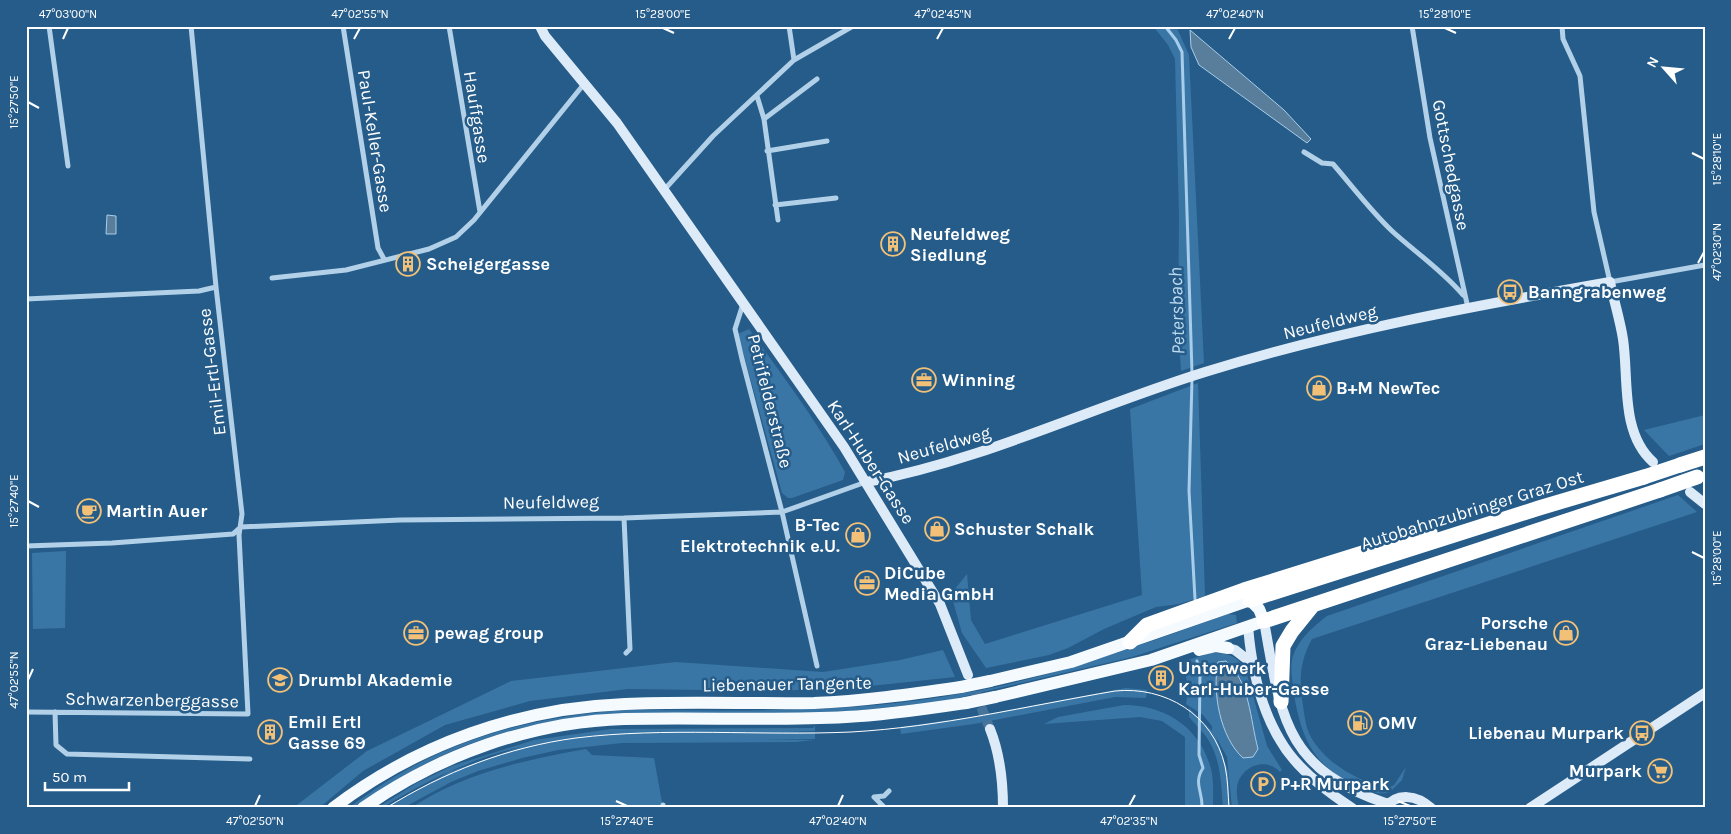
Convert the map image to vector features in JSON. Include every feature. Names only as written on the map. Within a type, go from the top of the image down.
[{"type":"highway","name":"Autobahnzubringer Graz Ost","points":[[1250,600],[1499,520],[1705,457]]},
{"type":"highway","points":[[1264,621],[1701,476]]},
{"type":"highway","points":[[1130,642],[1147,625],[1244,590],[1483,516],[1499,520]]},
{"type":"highway","points":[[1281,702],[1283,646],[1292,631],[1313,605]]},
{"type":"main road","points":[[540,26],[545,36],[612,116],[743,304]]},
{"type":"main road","points":[[1610,282],[1623,338],[1631,428],[1648,458],[1653,462]]},
{"type":"main road","name":"Neufeldweg","points":[[867,482],[954,462],[1180,380],[1258,356],[1397,323],[1610,282]]},
{"type":"main road","name":"Karl-Huber-Gasse","points":[[743,304],[867,482],[940,604],[968,675]]},
{"type":"main road","points":[[1690,492],[1705,504]]},
{"type":"main road","points":[[1250,600],[1259,609],[1264,621],[1272,677],[1291,732],[1309,759],[1343,786],[1386,806],[1399,798],[1413,797],[1431,808]]},
{"type":"main road","points":[[1250,600],[1248,626],[1253,664],[1265,704],[1280,741],[1297,762],[1332,794],[1352,808]]},
{"type":"main road","name":"Liebenauer Tangente","points":[[333,808],[386,772],[469,733],[515,719],[556,711],[623,704],[814,703],[881,699],[961,687],[1071,662],[1250,600]]},
{"type":"main road","name":"Liebenauer Tangente","points":[[363,808],[398,785],[458,755],[492,742],[554,727],[623,719],[846,717],[896,713],[966,703],[1086,677],[1172,654],[1264,621]]},
{"type":"main road","points":[[1172,654],[1184,654],[1216,646],[1235,650],[1253,664]]},
{"type":"main road","points":[[1530,807],[1705,693]]},
{"type":"main road","points":[[990,729],[996,744],[1003,808]]},
{"type":"street","points":[[49,26],[68,166]]},
{"type":"street","name":"Emil-Ertl-Gasse","points":[[191,26],[216,287],[242,514],[240,535],[248,714]]},
{"type":"street","name":"Paul-Keller-Gasse","points":[[342,26],[378,248],[384,259]]},
{"type":"street","name":"Hauffgasse","points":[[449,26],[480,212]]},
{"type":"street","points":[[789,26],[794,60]]},
{"type":"street","points":[[664,190],[713,136],[794,60],[853,26]]},
{"type":"street","name":"Gottschedgasse","points":[[1412,26],[1430,138],[1468,309]]},
{"type":"street","points":[[1562,26],[1562,39],[1580,76],[1594,212],[1610,282]]},
{"type":"street","points":[[764,119],[817,79]]},
{"type":"street","points":[[272,278],[346,270],[429,249],[456,237],[480,212],[586,83]]},
{"type":"street","points":[[757,96],[764,119],[778,220]]},
{"type":"street","points":[[767,151],[827,141]]},
{"type":"street","points":[[1304,152],[1322,163],[1333,164],[1390,228],[1438,272],[1451,280],[1465,298]]},
{"type":"street","points":[[775,205],[836,198]]},
{"type":"street","name":"Neufeldweg","points":[[1610,282],[1705,265]]},
{"type":"street","points":[[26,299],[199,291],[216,287]]},
{"type":"street","name":"Petrifelderstraße","points":[[743,304],[735,329],[750,396],[782,512],[817,666]]},
{"type":"street","name":"Neufeldweg","points":[[26,546],[112,543],[233,534],[241,527],[400,520],[624,518],[782,512],[867,482]]},
{"type":"street","points":[[624,518],[630,649],[626,653]]},
{"type":"street","name":"Schwarzenberggasse","points":[[26,712],[248,714]]},
{"type":"street","name":"Schwarzenberggasse","points":[[55,712],[56,746],[67,754],[250,759]]},
{"type":"street","points":[[885,808],[874,797],[884,796],[889,791]]},
{"type":"shaded area","points":[[1153,26],[1176,26],[1189,55],[1204,363],[1181,371],[1178,328],[1179,216],[1175,59],[1168,45]]},
{"type":"shaded area","points":[[1190,30],[1284,110],[1311,139],[1307,143],[1199,65],[1191,47]]},
{"type":"shaded area","points":[[107,215],[116,216],[116,234],[106,234]]},
{"type":"shaded area","points":[[749,329],[823,435],[845,472],[843,480],[792,498],[788,498],[782,493],[738,334]]},
{"type":"shaded area","points":[[1198,383],[1205,596],[1179,604],[1156,607],[1049,655],[986,668],[962,633],[951,594],[967,574],[971,620],[985,644],[1142,595],[1130,409]]},
{"type":"shaded area","points":[[1705,415],[1705,444],[1669,456],[1644,430]]},
{"type":"shaded area","points":[[1678,495],[1697,512],[1312,639],[1303,661],[1301,691],[1307,729],[1317,747],[1344,770],[1386,789],[1394,785],[1406,767],[1402,780],[1390,792],[1377,793],[1365,790],[1330,770],[1312,749],[1297,710],[1291,664],[1294,653],[1301,641],[1327,616]]},
{"type":"shaded area","points":[[66,551],[65,628],[33,629],[32,553]]},
{"type":"shaded area","points":[[1228,614],[1236,615],[1237,623],[1132,657],[945,701],[854,711],[560,720],[531,726],[477,741],[452,751],[403,776],[354,808],[349,808],[380,786],[412,767],[445,751],[514,727],[550,719],[625,710],[823,709],[941,697],[978,691],[1086,663]]},
{"type":"shaded area","points":[[943,650],[955,677],[861,687],[776,691],[628,689],[530,701],[445,725],[363,771],[319,808],[293,808],[367,751],[511,681],[676,662],[823,672],[900,660]]},
{"type":"shaded area","points":[[1211,653],[1230,656],[1245,667],[1267,746],[1282,770],[1280,772],[1274,767],[1261,764],[1248,769],[1239,780],[1237,787],[1239,808],[1232,808],[1227,757],[1216,737],[1228,771],[1230,808],[1223,808],[1219,770],[1214,752],[1205,735],[1189,717],[1189,708],[1212,731],[1212,726],[1203,715],[1186,704],[1188,691],[1184,661]]},
{"type":"shaded area","points":[[1226,661],[1240,679],[1245,690],[1258,749],[1253,757],[1243,758],[1235,749],[1223,726],[1217,700],[1216,674],[1218,662]]},
{"type":"shaded area","points":[[1126,688],[1147,690],[1146,698],[1115,697],[974,724],[901,734],[900,727],[971,717]]},
{"type":"shaded area","points":[[1124,705],[1139,706],[1167,714],[1179,721],[1199,741],[1211,769],[1213,808],[1185,808],[1185,737],[1162,721],[1140,717],[1044,724],[1058,717]]},
{"type":"shaded area","points":[[815,726],[815,731],[787,732],[815,732],[815,739],[758,740],[814,740],[796,742],[622,743],[558,750],[478,771],[451,782],[403,808],[384,808],[449,772],[382,808],[377,808],[415,784],[452,766],[534,740],[611,729],[813,728]],"holes":[[[520,747],[449,772],[502,752]]]},
{"type":"shaded area","points":[[586,749],[592,755],[654,758],[663,808],[411,808],[431,796],[473,777],[518,763]]},
{"type":"waterway","name":"Petersbach","points":[[1165,26],[1176,40],[1182,52],[1192,373]]},
{"type":"waterway","name":"Petersbach","points":[[1192,379],[1189,491],[1195,599]]},
{"type":"waterway","name":"Petersbach","points":[[1197,661],[1200,673],[1199,755],[1203,768],[1200,773],[1199,783],[1202,808]]},
{"type":"tunnel","points":[[970,679],[990,729]]},
{"type":"tram line","points":[[386,808],[454,772],[501,755],[551,742],[576,738],[643,733],[851,732],[950,721],[1115,691],[1152,693],[1184,707],[1198,718],[1210,732],[1219,748],[1225,766],[1229,808]]},
{"type":"place","name":"Neufeldweg Siedlung","points":[[893,244]]},
{"type":"place","name":"Scheigergasse","points":[[408,264]]},
{"type":"place","name":"Banngrabenweg","points":[[1510,292]]},
{"type":"place","name":"Winning","points":[[924,380]]},
{"type":"place","name":"B+M NewTec","points":[[1319,388]]},
{"type":"place","name":"Martin Auer","points":[[89,511]]},
{"type":"place","name":"Schuster Schalk","points":[[937,529]]},
{"type":"place","name":"B-Tec Elektrotechnik e.U.","points":[[858,535]]},
{"type":"place","name":"DiCube Media GmbH","points":[[867,583]]},
{"type":"place","name":"pewag group","points":[[416,633]]},
{"type":"place","name":"Porsche Graz-Liebenau","points":[[1566,633]]},
{"type":"place","name":"Unterwerk Karl-Huber-Gasse","points":[[1161,678]]},
{"type":"place","name":"Drumbl Akademie","points":[[280,680]]},
{"type":"place","name":"OMV","points":[[1360,723]]},
{"type":"place","name":"Emil Ertl Gasse 69","points":[[270,732]]},
{"type":"place","name":"Liebenau Murpark","points":[[1642,733]]},
{"type":"place","name":"Murpark","points":[[1660,771]]},
{"type":"place","name":"P+R Murpark","points":[[1263,784]]}]
